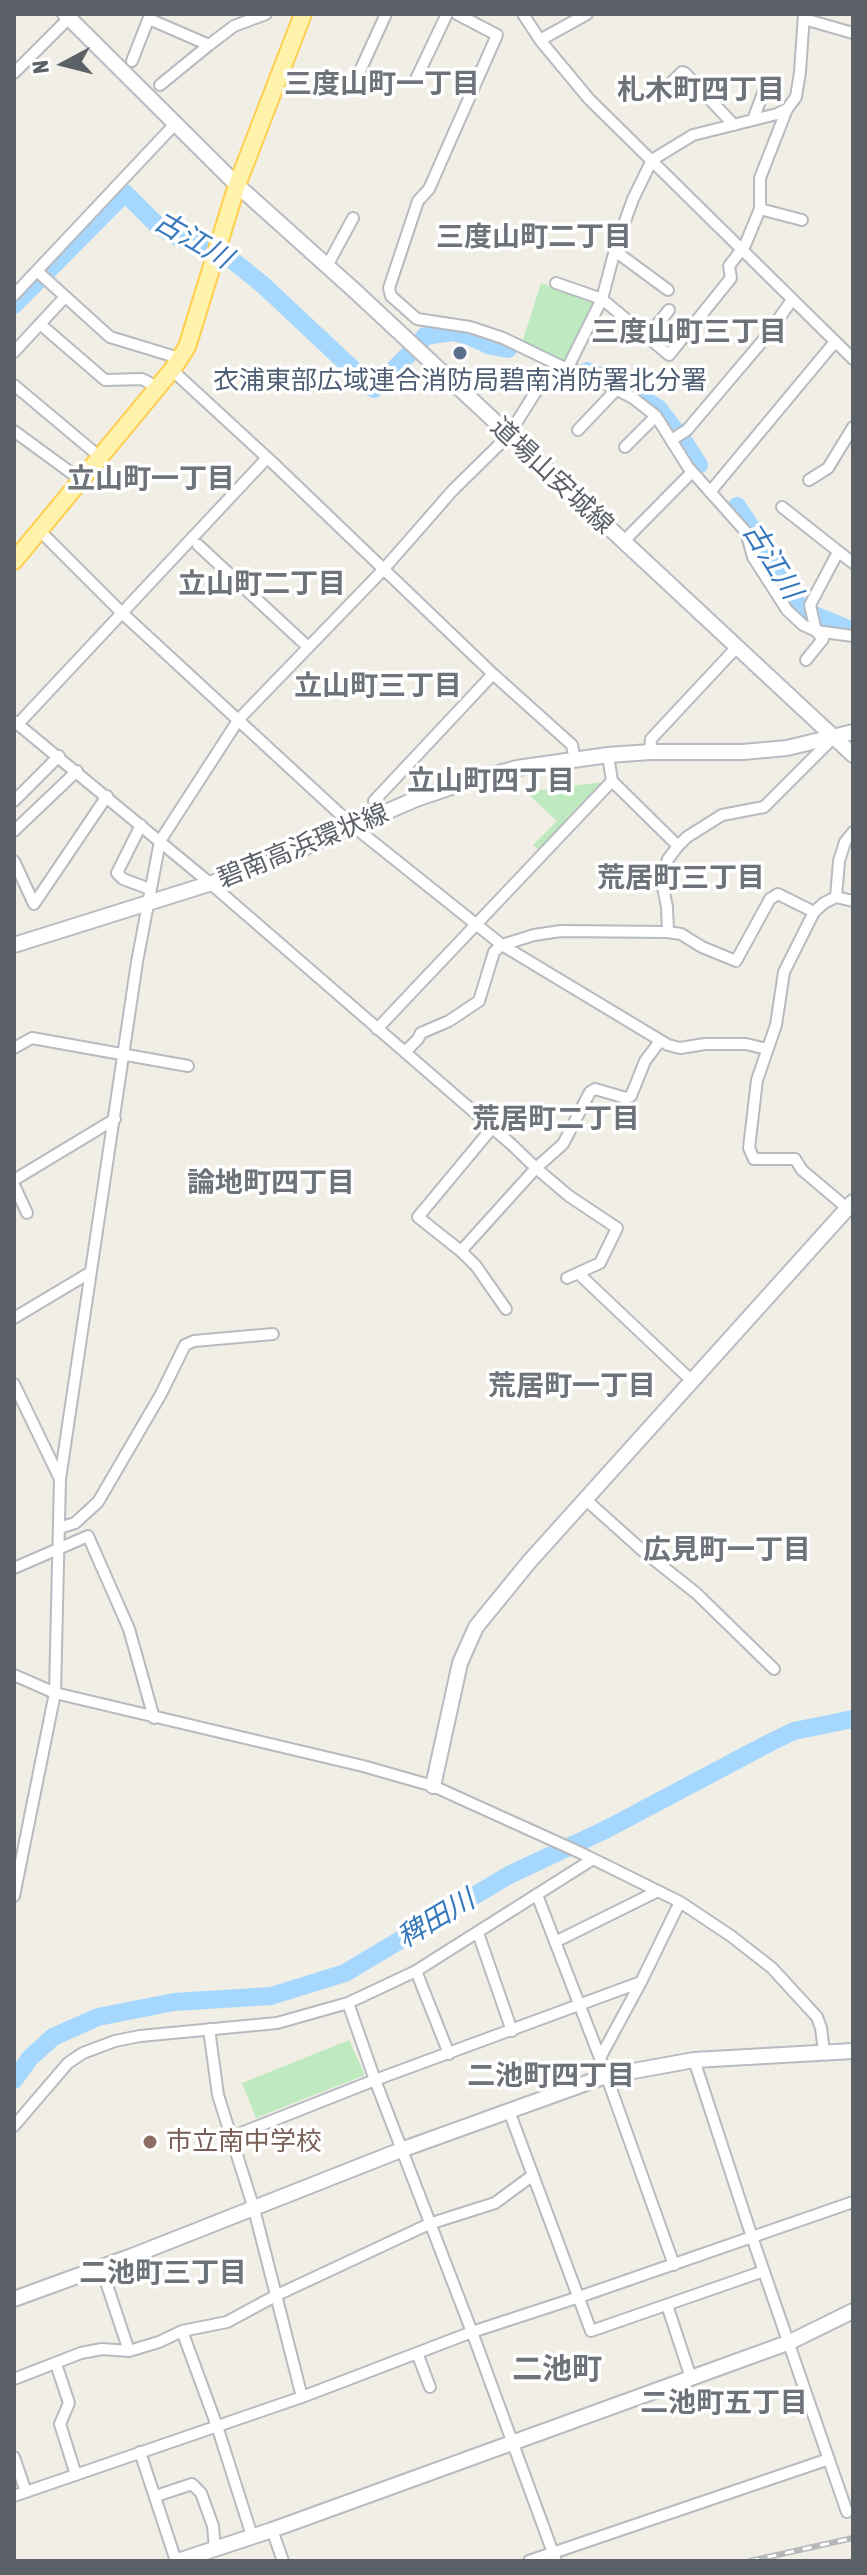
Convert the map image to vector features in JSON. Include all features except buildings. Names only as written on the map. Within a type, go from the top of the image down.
[{"type":"main road","points":[[14,561],[187,347],[226,214],[303,14]]},
{"type":"street","points":[[160,85],[234,26],[266,14]]},
{"type":"street","points":[[359,73],[386,14]]},
{"type":"street","points":[[416,79],[447,14]]},
{"type":"street","points":[[457,14],[497,35],[429,189],[418,201],[389,288],[391,296],[417,319],[470,327],[492,334],[567,369],[583,372],[633,398],[656,416],[692,472],[746,532],[753,557],[787,610],[803,625],[816,631],[853,636]]},
{"type":"street","points":[[523,14],[540,40],[589,99],[853,359]]},
{"type":"street","points":[[540,40],[587,14]]},
{"type":"street","points":[[14,73],[67,16]]},
{"type":"street","name":"道場山安城線","points":[[67,16],[237,185],[853,755]]},
{"type":"street","points":[[556,283],[602,299],[669,355],[731,278],[729,266],[741,251],[760,209],[760,178],[787,109],[796,97],[804,16],[853,33]]},
{"type":"street","points":[[132,61],[150,17],[209,45]]},
{"type":"street","points":[[664,90],[682,72],[685,73],[734,125]]},
{"type":"street","points":[[753,120],[766,85]]},
{"type":"street","points":[[14,1896],[55,1693],[60,1479],[123,1054],[160,841],[239,719],[383,570],[453,490],[508,436],[540,385],[567,369],[602,299],[633,199],[652,160],[693,135],[787,109]]},
{"type":"street","points":[[14,295],[176,123]]},
{"type":"street","points":[[760,209],[802,220]]},
{"type":"street","points":[[327,266],[353,218]]},
{"type":"street","points":[[615,251],[668,290]]},
{"type":"street","points":[[37,271],[110,337],[176,364],[267,458],[383,570],[572,745],[575,760]]},
{"type":"street","points":[[14,352],[64,298]]},
{"type":"street","points":[[673,439],[687,430],[765,338],[792,300]]},
{"type":"street","points":[[648,336],[669,310]]},
{"type":"street","points":[[40,324],[105,380],[142,379],[157,387]]},
{"type":"street","points":[[710,492],[834,343]]},
{"type":"street","points":[[14,385],[100,457]]},
{"type":"street","points":[[578,430],[616,390]]},
{"type":"street","points":[[625,447],[656,416]]},
{"type":"street","points":[[809,480],[828,468],[853,427]]},
{"type":"street","points":[[14,431],[81,480]]},
{"type":"street","points":[[267,458],[16,722],[211,884],[569,1196],[617,1228],[600,1263],[567,1278]]},
{"type":"street","points":[[623,542],[692,472]]},
{"type":"street","points":[[782,507],[853,563]]},
{"type":"street","points":[[40,531],[121,612],[353,826],[502,945],[660,1041],[680,1048],[705,1044],[746,1044],[767,1049]]},
{"type":"street","points":[[198,545],[308,647]]},
{"type":"street","points":[[806,660],[823,639],[816,631],[810,605],[838,552]]},
{"type":"street","points":[[650,752],[651,739],[736,648]]},
{"type":"street","points":[[374,801],[493,674]]},
{"type":"street","points":[[668,932],[662,882],[668,859],[678,846],[722,815],[764,807],[833,738],[853,732]]},
{"type":"street","name":"碧南高浜環状線","points":[[14,945],[250,871],[416,799],[517,768],[608,755],[787,748],[833,738]]},
{"type":"street","points":[[608,755],[612,781],[678,846]]},
{"type":"street","points":[[14,801],[59,756]]},
{"type":"street","points":[[14,831],[77,771]]},
{"type":"street","points":[[377,1029],[612,781]]},
{"type":"street","points":[[14,861],[34,904],[107,796]]},
{"type":"street","points":[[141,825],[117,873],[123,879],[150,889]]},
{"type":"street","points":[[836,897],[839,861],[845,842],[853,832]]},
{"type":"street","points":[[405,1052],[421,1033],[449,1021],[479,1001],[494,952],[502,945],[561,931],[668,932],[681,934],[702,947],[736,961],[770,899],[778,894],[814,912]]},
{"type":"street","points":[[433,1786],[460,1663],[476,1627],[529,1562],[850,1205],[802,1170],[795,1159],[754,1159],[749,1148],[757,1080],[776,1025],[784,972],[814,912],[836,897],[853,901]]},
{"type":"street","points":[[14,1048],[32,1038],[188,1066]]},
{"type":"street","points":[[461,1251],[536,1168],[563,1144],[590,1092],[595,1089],[626,1098],[631,1096],[645,1061],[660,1041]]},
{"type":"street","points":[[27,1213],[14,1182],[115,1119]]},
{"type":"street","points":[[492,1128],[418,1217],[476,1266],[506,1309]]},
{"type":"street","points":[[14,1318],[91,1272]]},
{"type":"street","points":[[579,1274],[692,1381]]},
{"type":"street","points":[[59,1528],[69,1526],[86,1514],[105,1491],[161,1394],[185,1345],[194,1341],[273,1334]]},
{"type":"street","points":[[14,1384],[60,1479]]},
{"type":"street","points":[[585,1499],[696,1593],[774,1669]]},
{"type":"street","points":[[14,1568],[88,1536],[129,1629],[154,1718]]},
{"type":"street","points":[[14,1675],[55,1693],[363,1766],[433,1786],[581,1853],[680,1902],[751,1952],[817,2017],[824,2052]]},
{"type":"street","points":[[14,2126],[68,2063],[83,2053],[115,2041],[277,2023],[348,2003],[416,1971],[593,1859]]},
{"type":"street","points":[[555,1942],[658,1891]]},
{"type":"street","points":[[537,1895],[600,2058],[674,2265]]},
{"type":"street","points":[[600,2058],[680,1902]]},
{"type":"street","points":[[478,1933],[512,2031]]},
{"type":"street","points":[[416,1971],[449,2054]]},
{"type":"street","points":[[231,2137],[641,1982]]},
{"type":"street","points":[[348,2003],[554,2557]]},
{"type":"street","points":[[209,2029],[218,2095],[254,2209],[302,2397]]},
{"type":"street","points":[[14,2299],[401,2150],[606,2076],[694,2060],[853,2051]]},
{"type":"street","points":[[694,2060],[847,2512]]},
{"type":"street","points":[[509,2111],[591,2331],[764,2271]]},
{"type":"street","points":[[14,2379],[81,2353],[102,2349],[129,2351],[182,2331],[227,2322],[275,2296],[429,2224],[495,2203],[533,2175]]},
{"type":"street","points":[[14,2496],[302,2397],[472,2332],[853,2202]]},
{"type":"street","points":[[101,2267],[129,2351]]},
{"type":"street","points":[[667,2305],[691,2378]]},
{"type":"street","points":[[140,2452],[177,2561],[272,2530],[790,2342],[853,2311]]},
{"type":"street","points":[[182,2331],[217,2426],[252,2536]]},
{"type":"street","points":[[417,2353],[430,2387]]},
{"type":"street","points":[[56,2364],[69,2403],[60,2424],[76,2475]]},
{"type":"street","points":[[14,2457],[26,2492]]},
{"type":"street","points":[[529,2561],[554,2557],[829,2459]]},
{"type":"street","points":[[156,2496],[192,2484],[201,2493],[213,2526],[215,2548]]},
{"type":"street","points":[[272,2530],[283,2561]]},
{"type":"green space","points":[[541,283],[595,302],[563,362],[522,343]]},
{"type":"green space","points":[[602,782],[607,786],[543,854],[533,845],[557,821],[526,792]]},
{"type":"green space","points":[[349,2040],[365,2075],[256,2118],[242,2083]]},
{"type":"waterway","name":"古江川","points":[[14,305],[125,193],[156,224],[181,239],[212,247],[227,256],[262,284],[374,389],[411,352]]},
{"type":"waterway","name":"古江川","points":[[423,339],[425,336],[452,332],[508,349]]},
{"type":"waterway","name":"古江川","points":[[587,371],[612,381],[658,408],[699,465]]},
{"type":"waterway","name":"古江川","points":[[737,506],[791,597],[805,611],[853,631]]},
{"type":"waterway","name":"稗田川","points":[[14,2080],[30,2058],[53,2037],[98,2017],[174,2002],[271,1996],[345,1973],[509,1875],[605,1830],[771,1742],[794,1731],[853,1719]]},
{"type":"railway","points":[[750,2561],[853,2538]]},
{"type":"place","name":"衣浦東部広域連合消防局碧南消防署北分署","points":[[460,353]]},
{"type":"place","name":"市立南中学校","points":[[150,2142]]},
{"type":"district","name":"三度山町一丁目","points":[[382,84]]},
{"type":"district","name":"札木町四丁目","points":[[701,90]]},
{"type":"district","name":"三度山町二丁目","points":[[534,237]]},
{"type":"district","name":"三度山町三丁目","points":[[689,332]]},
{"type":"district","name":"立山町一丁目","points":[[151,479]]},
{"type":"district","name":"立山町二丁目","points":[[262,584]]},
{"type":"district","name":"立山町三丁目","points":[[378,686]]},
{"type":"district","name":"立山町四丁目","points":[[491,781]]},
{"type":"district","name":"荒居町三丁目","points":[[681,878]]},
{"type":"district","name":"荒居町二丁目","points":[[556,1119]]},
{"type":"district","name":"論地町四丁目","points":[[271,1183]]},
{"type":"district","name":"荒居町一丁目","points":[[572,1386]]},
{"type":"district","name":"広見町一丁目","points":[[727,1550]]},
{"type":"district","name":"二池町四丁目","points":[[551,2076]]},
{"type":"district","name":"二池町三丁目","points":[[163,2273]]},
{"type":"district","name":"二池町","points":[[557,2370]]},
{"type":"district","name":"二池町五丁目","points":[[724,2403]]}]
